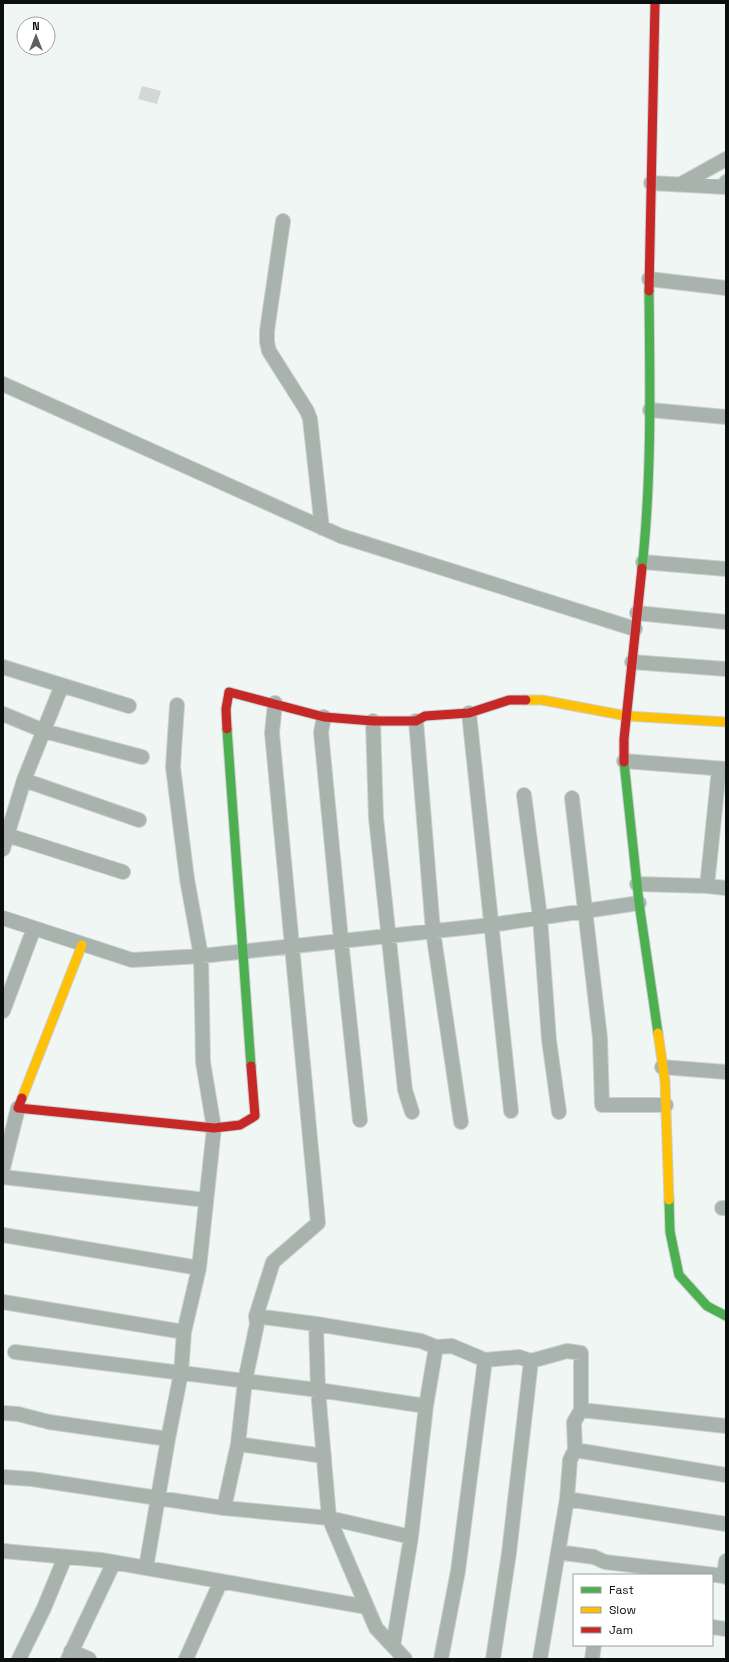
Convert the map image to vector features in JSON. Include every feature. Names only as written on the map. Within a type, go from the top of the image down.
[{"type":"street","points":[[655,3],[649,279],[650,410],[648,484],[643,562],[624,738],[624,761],[639,903],[666,1105],[670,1232],[679,1275],[706,1306],[726,1316]]},
{"type":"street","points":[[681,184],[726,159]]},
{"type":"street","points":[[651,182],[725,187],[726,182]]},
{"type":"street","points":[[283,221],[267,332],[267,342],[270,351],[307,411],[310,419],[322,528]]},
{"type":"street","points":[[649,279],[726,288]]},
{"type":"street","points":[[3,384],[322,528],[357,542],[635,629]]},
{"type":"street","points":[[650,410],[726,417]]},
{"type":"street","points":[[643,562],[726,569]]},
{"type":"street","points":[[637,614],[726,622]]},
{"type":"street","points":[[632,662],[726,669]]},
{"type":"street","points":[[3,667],[129,706]]},
{"type":"street","points":[[3,849],[24,780],[62,685]]},
{"type":"street","points":[[18,1108],[214,1128],[240,1125],[255,1116],[242,952],[226,709],[229,692],[324,717],[373,720],[416,720],[425,716],[469,713],[509,700],[542,700],[627,716],[726,722]]},
{"type":"street","points":[[224,1508],[238,1444],[245,1381],[257,1324],[256,1316],[273,1262],[318,1223],[272,733],[275,703]]},
{"type":"street","points":[[146,1568],[168,1438],[181,1373],[184,1332],[199,1268],[214,1128],[204,1062],[201,956],[187,878],[173,767],[177,705]]},
{"type":"street","points":[[469,713],[511,1111]]},
{"type":"street","points":[[3,714],[44,731],[142,757]]},
{"type":"street","points":[[324,717],[321,732],[360,1120]]},
{"type":"street","points":[[373,720],[376,818],[405,1090],[412,1112]]},
{"type":"street","points":[[416,720],[433,931],[461,1122]]},
{"type":"street","points":[[624,761],[722,769],[707,886]]},
{"type":"street","points":[[24,780],[139,820]]},
{"type":"street","points":[[524,795],[540,917],[549,1040],[559,1112]]},
{"type":"street","points":[[572,798],[600,1038],[602,1105],[666,1105]]},
{"type":"street","points":[[7,835],[123,872]]},
{"type":"street","points":[[637,884],[726,888]]},
{"type":"street","points":[[3,918],[82,945],[132,960],[201,956],[491,925],[639,903]]},
{"type":"street","points":[[3,1011],[34,928]]},
{"type":"street","points":[[3,1168],[18,1108],[82,945]]},
{"type":"street","points":[[662,1067],[726,1072]]},
{"type":"street","points":[[3,1177],[206,1200]]},
{"type":"street","points":[[3,1236],[199,1268]]},
{"type":"street","points":[[3,1302],[184,1332]]},
{"type":"street","points":[[256,1316],[421,1341],[436,1347],[452,1346],[486,1360],[519,1357],[531,1361],[567,1351],[581,1353],[581,1410],[574,1422],[575,1450],[570,1460],[567,1499],[540,1659]]},
{"type":"street","points":[[316,1324],[318,1390],[329,1518],[376,1628],[405,1659]]},
{"type":"street","points":[[393,1646],[411,1537],[426,1406],[436,1347]]},
{"type":"street","points":[[15,1352],[318,1390],[426,1406]]},
{"type":"street","points":[[441,1659],[458,1571],[486,1360]]},
{"type":"street","points":[[493,1659],[509,1553],[531,1361]]},
{"type":"street","points":[[581,1410],[726,1426]]},
{"type":"street","points":[[3,1413],[18,1414],[49,1422],[168,1438]]},
{"type":"street","points":[[238,1444],[324,1456]]},
{"type":"street","points":[[575,1450],[726,1475]]},
{"type":"street","points":[[3,1477],[32,1479],[224,1508],[329,1518],[411,1537]]},
{"type":"street","points":[[567,1499],[726,1524]]},
{"type":"street","points":[[3,1551],[114,1562],[367,1608]]},
{"type":"street","points":[[558,1552],[594,1556],[605,1569],[691,1574]]},
{"type":"street","points":[[19,1659],[44,1608],[65,1557]]},
{"type":"street","points":[[713,1575],[725,1576],[726,1561]]},
{"type":"street","points":[[89,1659],[69,1655],[114,1562]]},
{"type":"street","points":[[186,1659],[221,1581]]},
{"type":"street","points":[[713,1627],[726,1629]]},
{"type":"street","points":[[592,1659],[594,1646]]},
{"type":"building","points":[[142,86],[161,91],[157,104],[138,99]]},
{"type":"traffic: fast","points":[[642,568],[649,464],[649,291]]},
{"type":"traffic: fast","points":[[227,729],[251,1066]]},
{"type":"traffic: fast","points":[[624,762],[639,903],[658,1033]]},
{"type":"traffic: fast","points":[[669,1200],[670,1232],[679,1275],[707,1306],[726,1316]]},
{"type":"traffic: slow","points":[[526,700],[542,700],[627,716],[726,722]]},
{"type":"traffic: slow","points":[[22,1098],[82,945]]},
{"type":"traffic: slow","points":[[658,1033],[665,1081],[669,1200]]},
{"type":"traffic: jam","points":[[649,291],[655,3]]},
{"type":"traffic: jam","points":[[624,762],[624,739],[642,568]]},
{"type":"traffic: jam","points":[[227,729],[226,709],[229,692],[324,717],[373,721],[416,721],[425,716],[469,713],[509,700],[526,700]]},
{"type":"traffic: jam","points":[[22,1098],[18,1108],[214,1128],[240,1125],[255,1116],[251,1066]]}]
